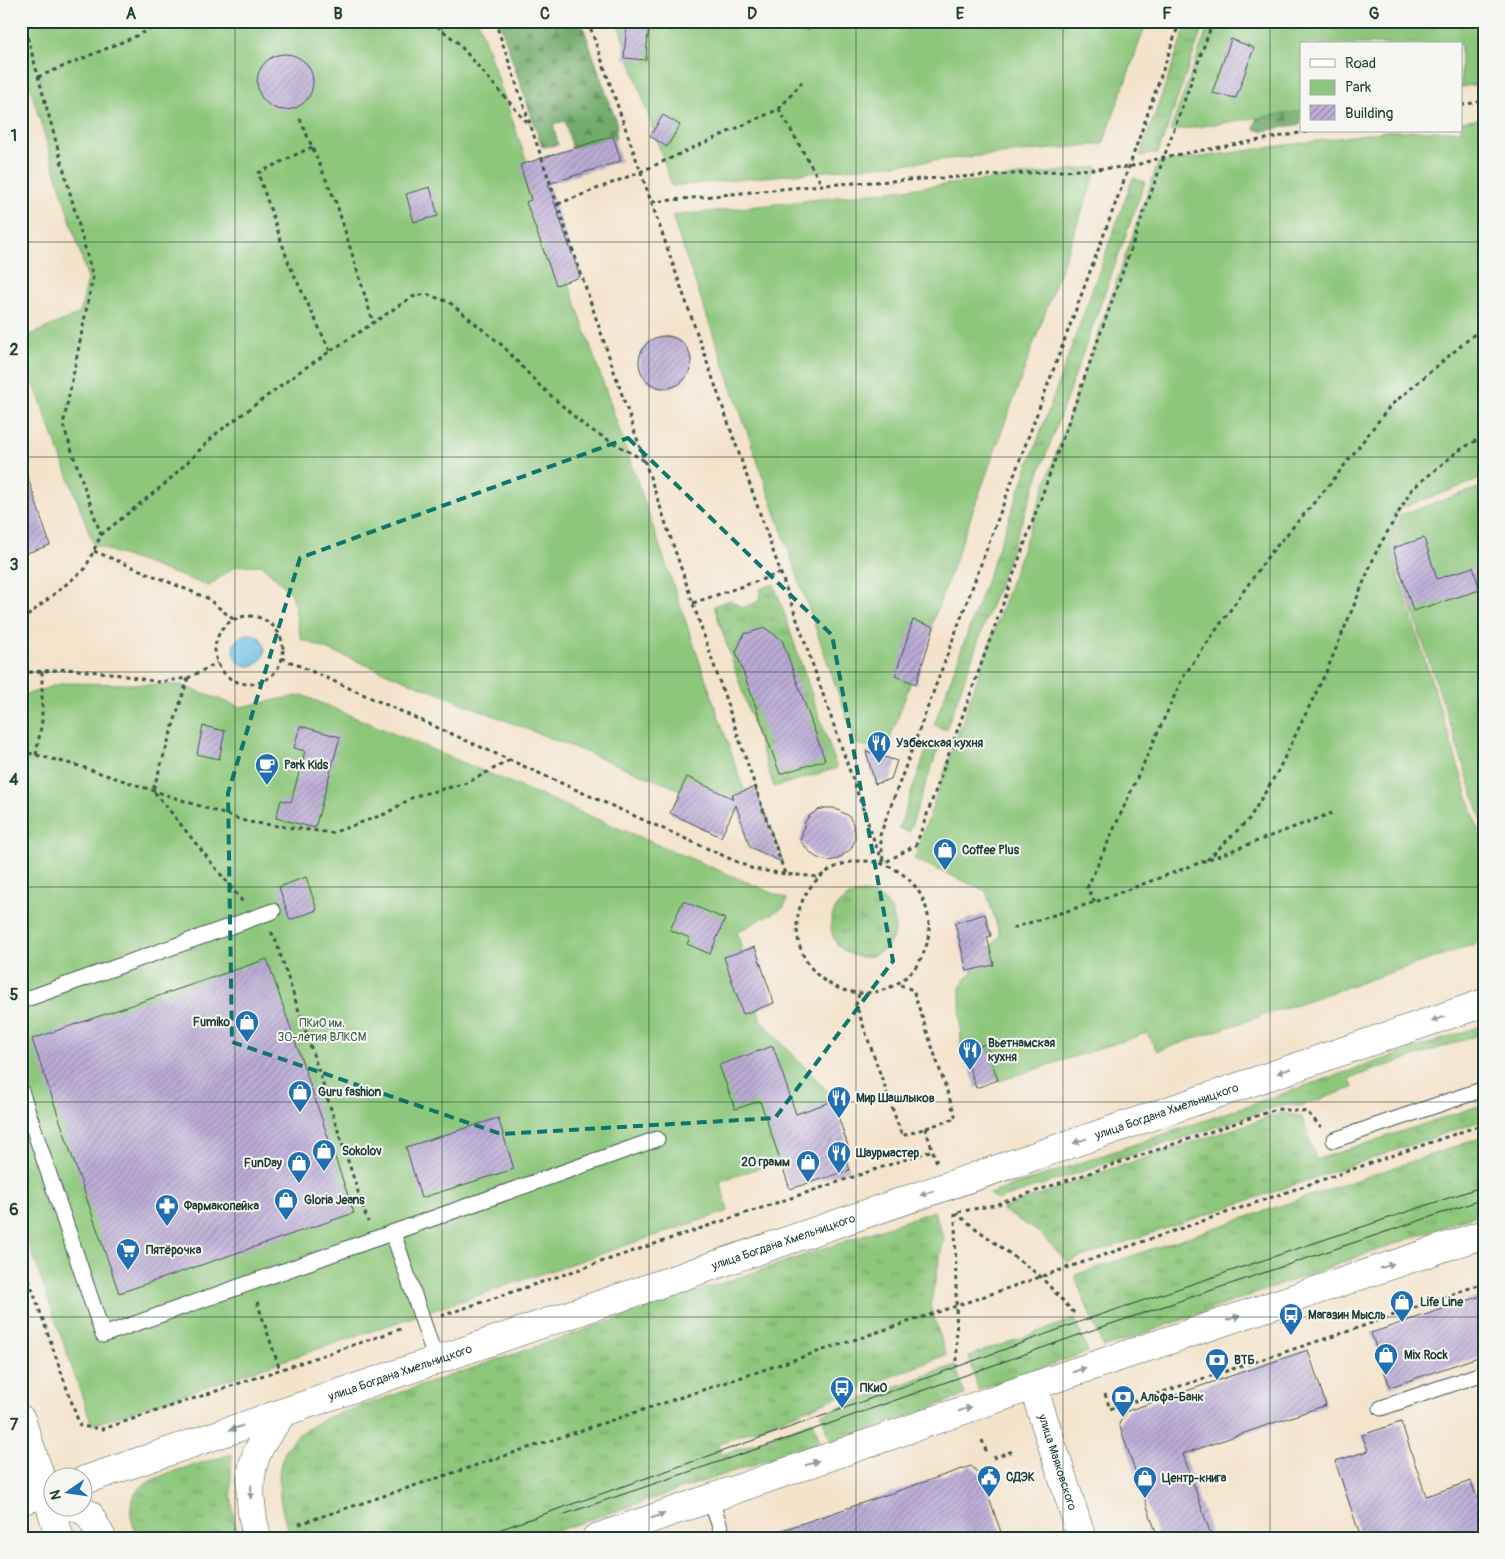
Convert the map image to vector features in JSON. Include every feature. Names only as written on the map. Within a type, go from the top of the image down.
[{"type":"main road","name":"улица Богдана Хмельницкого","points":[[92,1478],[1484,1003]]},
{"type":"main road","points":[[596,1538],[1033,1386],[1484,1234]]},
{"type":"main road","name":"улица Маяковского","points":[[1033,1386],[1082,1538]]},
{"type":"main road","points":[[257,1538],[250,1506],[252,1474],[260,1447],[283,1413]]},
{"type":"main road","points":[[21,1419],[42,1492]]},
{"type":"main road","points":[[51,1516],[60,1538]]},
{"type":"main road","points":[[89,1516],[102,1538]]},
{"type":"lane","points":[[21,1001],[273,910]]},
{"type":"lane","points":[[1334,1140],[1484,1089]]},
{"type":"lane","points":[[21,1091],[103,1335],[657,1139]]},
{"type":"lane","points":[[392,1232],[436,1360]]},
{"type":"lane","points":[[1381,1408],[1484,1373]]},
{"type":"lane","points":[[710,1498],[724,1538]]},
{"type":"path","points":[[23,21],[92,277],[63,426],[101,535]]},
{"type":"path","points":[[38,77],[134,37],[167,21]]},
{"type":"path","points":[[431,21],[457,42],[532,128]]},
{"type":"path","points":[[495,21],[785,874]]},
{"type":"path","points":[[588,21],[876,846],[884,864]]},
{"type":"path","points":[[802,21],[809,29]]},
{"type":"path","points":[[884,864],[880,835],[1129,166],[1180,21]]},
{"type":"path","points":[[884,864],[916,845],[1213,21]]},
{"type":"path","points":[[558,204],[640,172],[779,109],[803,81]]},
{"type":"path","points":[[1462,105],[1484,101]]},
{"type":"path","points":[[779,109],[822,185]]},
{"type":"path","points":[[300,119],[337,205],[373,322]]},
{"type":"path","points":[[652,202],[822,185],[1129,166],[1164,157],[1305,132]]},
{"type":"path","points":[[312,147],[258,172],[289,264],[330,351]]},
{"type":"path","points":[[21,621],[85,569],[101,535],[166,483],[217,433],[302,370],[412,297],[426,294],[449,302],[504,346],[537,383],[586,427],[645,462]]},
{"type":"path","points":[[1477,332],[1484,316]]},
{"type":"path","points":[[1095,902],[1087,888],[1183,677],[1269,555],[1330,484],[1390,406],[1484,326]]},
{"type":"path","points":[[1207,860],[1250,819],[1278,772],[1327,670],[1377,550],[1412,489],[1458,451],[1484,436]]},
{"type":"path","points":[[94,551],[207,598],[233,619]]},
{"type":"path","points":[[694,603],[781,573]]},
{"type":"path","points":[[243,616],[254,616],[264,619],[273,625],[280,634],[283,644],[282,658],[280,666],[265,681],[255,684],[244,684],[233,681],[225,675],[214,656],[214,645],[224,626],[233,619],[243,616]]},
{"type":"path","points":[[282,658],[753,869],[819,877]]},
{"type":"path","points":[[21,673],[67,669],[110,673],[158,682],[188,678],[217,663]]},
{"type":"path","points":[[36,755],[42,721],[42,671]]},
{"type":"path","points":[[153,790],[188,678]]},
{"type":"path","points":[[21,751],[80,766],[248,822],[332,832],[385,814],[415,796],[467,783],[510,760]]},
{"type":"path","points":[[153,790],[255,917],[267,927],[274,938],[374,1239]]},
{"type":"path","points":[[1014,928],[1095,902],[1332,813]]},
{"type":"path","points":[[861,860],[884,864],[903,874],[918,889],[927,909],[930,930],[925,951],[898,984],[879,992],[859,994],[837,988],[818,976],[804,958],[797,937],[797,915],[805,894],[819,877],[839,865],[861,860]]},
{"type":"path","points":[[859,994],[856,1005],[902,1136],[956,1118],[913,990],[898,984]]},
{"type":"path","points":[[955,1213],[995,1205],[1277,1109],[1307,1112],[1334,1140]]},
{"type":"path","points":[[299,1524],[956,1306],[1484,1124]]},
{"type":"path","points":[[925,1128],[937,1163]]},
{"type":"path","points":[[955,1213],[1040,1276],[1076,1315]]},
{"type":"path","points":[[955,1213],[957,1366]]},
{"type":"path","points":[[251,1283],[280,1370]]},
{"type":"path","points":[[1105,1394],[1110,1409],[1349,1332],[1484,1283]]},
{"type":"path","points":[[982,1440],[987,1454]]},
{"type":"path","points":[[993,1458],[1013,1451]]},
{"type":"highlighted area","points":[[628,438],[832,635],[893,961],[775,1118],[501,1134],[232,1042],[228,793],[300,558]]},
{"type":"green space","points":[[21,21],[478,21],[754,819],[301,639],[292,594],[262,565],[235,566],[209,586],[94,545],[21,350],[21,339],[80,313],[88,279],[21,57]]},
{"type":"green space","points":[[499,21],[581,21],[617,124],[615,140],[611,144],[589,151],[572,148],[565,121],[553,124],[558,145],[542,147]]},
{"type":"green space","points":[[617,21],[1147,21],[1103,144],[672,186]]},
{"type":"green space","points":[[1188,21],[1205,21],[1158,153],[1140,156]]},
{"type":"green space","points":[[1210,21],[1484,21],[1484,83],[1462,87],[1462,42],[1300,42],[1300,111],[1170,131]]},
{"type":"green space","points":[[1300,87],[1300,124],[1263,131],[1254,129],[1262,96]]},
{"type":"green space","points":[[1484,118],[1484,478],[1398,509],[1391,552],[1484,848],[1484,941],[1157,1051],[1147,1033],[999,1081],[986,1042],[961,1051],[960,987],[1000,935],[986,891],[914,859],[1158,163],[1381,132],[1462,132],[1462,121]]},
{"type":"green space","points":[[1098,167],[886,750],[856,744],[672,216]]},
{"type":"green space","points":[[1133,178],[1145,182],[946,730],[934,725]]},
{"type":"green space","points":[[1484,486],[1484,827],[1393,552],[1400,515]]},
{"type":"green space","points":[[774,584],[837,768],[774,787],[714,606],[730,600],[742,608],[759,601],[760,589]]},
{"type":"green space","name":"ПКиО им. 30-летия ВЛКСМ","points":[[63,683],[181,685],[240,707],[302,695],[787,899],[784,907],[737,932],[761,1021],[834,1098],[811,1108],[823,1147],[720,1181],[728,1211],[92,1425],[21,1221],[21,696]]},
{"type":"green space","points":[[929,742],[939,746],[909,832],[899,828]]},
{"type":"green space","points":[[863,893],[881,899],[889,907],[895,925],[889,943],[881,951],[863,957],[845,951],[837,943],[831,925],[837,907],[845,899]]},
{"type":"green space","points":[[1484,1025],[1484,1033],[1350,1078],[1353,1088],[1300,1106],[1282,1105],[997,1200],[989,1194]]},
{"type":"green space","points":[[1484,1104],[1484,1120],[1067,1262],[1041,1234],[1001,1209],[1096,1174],[1282,1113],[1302,1117],[1316,1160]]},
{"type":"green space","points":[[1484,1137],[1484,1212],[1103,1348],[1075,1275]]},
{"type":"green space","points":[[934,1211],[944,1238],[930,1306],[946,1355],[718,1444],[722,1455],[813,1421],[820,1442],[536,1538],[292,1538],[289,1535],[279,1492],[281,1464],[285,1451],[293,1440],[305,1430],[329,1417]]},
{"type":"green space","points":[[1075,1319],[1088,1352],[978,1390],[969,1356]]},
{"type":"green space","points":[[955,1365],[965,1395],[832,1444],[821,1414]]},
{"type":"green space","points":[[232,1454],[231,1496],[239,1538],[139,1538],[131,1514],[132,1501],[138,1490],[145,1484],[168,1473]]},
{"type":"water","points":[[249,634],[255,635],[260,639],[264,644],[264,656],[260,661],[255,665],[249,666],[243,665],[238,661],[234,656],[233,650],[234,644],[238,639],[243,635]]},
{"type":"building","points":[[627,21],[649,21],[646,60],[624,58]]},
{"type":"building","points":[[1231,39],[1254,48],[1236,98],[1212,93]]},
{"type":"building","points":[[280,54],[290,54],[305,62],[311,71],[313,82],[311,93],[305,102],[290,110],[280,110],[269,105],[262,98],[257,87],[257,77],[262,66],[269,59]]},
{"type":"building","points":[[663,115],[680,125],[667,147],[650,136]]},
{"type":"building","points":[[613,136],[621,161],[548,184],[580,277],[556,285],[526,202],[531,200],[520,165]]},
{"type":"building","points":[[430,187],[438,216],[414,222],[406,194]]},
{"type":"building","points":[[665,336],[675,338],[683,344],[689,352],[691,362],[689,372],[683,380],[675,386],[665,388],[655,386],[647,380],[641,372],[639,362],[641,352],[647,344],[655,338]]},
{"type":"building","points":[[21,469],[25,469],[50,545],[21,555]]},
{"type":"building","points":[[1424,538],[1437,579],[1473,567],[1480,590],[1413,611],[1393,548]]},
{"type":"building","points":[[913,620],[934,627],[916,684],[895,676]]},
{"type":"building","points":[[765,628],[782,640],[825,760],[780,774],[736,652],[744,634]]},
{"type":"building","points":[[203,726],[225,731],[219,759],[197,754]]},
{"type":"building","points":[[300,726],[340,737],[315,828],[276,818],[281,800],[291,802],[305,751],[294,748]]},
{"type":"building","points":[[866,751],[897,761],[891,779],[875,784]]},
{"type":"building","points":[[687,777],[734,799],[732,795],[755,787],[782,862],[750,847],[736,805],[721,837],[670,813]]},
{"type":"building","points":[[826,808],[834,808],[849,816],[855,832],[855,840],[851,849],[838,859],[829,861],[813,855],[800,841],[805,822],[810,815]]},
{"type":"building","points":[[306,877],[317,910],[290,920],[279,887]]},
{"type":"building","points":[[683,901],[725,919],[710,954],[687,944],[690,938],[670,930]]},
{"type":"building","points":[[985,914],[991,936],[987,937],[994,965],[967,971],[955,923]]},
{"type":"building","points":[[755,947],[774,1003],[743,1014],[724,957]]},
{"type":"building","points":[[267,959],[354,1213],[119,1293],[32,1039]]},
{"type":"building","points":[[986,1044],[998,1080],[976,1088],[964,1051]]},
{"type":"building","points":[[773,1046],[796,1114],[833,1101],[849,1149],[843,1151],[850,1170],[790,1189],[760,1101],[735,1109],[719,1065]]},
{"type":"building","points":[[498,1118],[514,1169],[421,1198],[406,1147]]},
{"type":"building","points":[[1484,1295],[1484,1355],[1390,1387],[1371,1333]]},
{"type":"building","points":[[1308,1350],[1326,1405],[1183,1454],[1212,1538],[1158,1538],[1119,1424],[1127,1411]]},
{"type":"building","points":[[1401,1422],[1426,1496],[1471,1481],[1484,1518],[1484,1538],[1361,1538],[1335,1461],[1368,1451],[1362,1435]]},
{"type":"building","points":[[971,1466],[981,1475],[1003,1538],[772,1538],[771,1534]]},
{"type":"tram line","points":[[476,1538],[842,1409],[1079,1322],[1484,1186]]},
{"type":"tram line","points":[[562,1515],[792,1437],[1084,1333],[1484,1199]]},
{"type":"place","name":"Узбекская кухня","points":[[879,764]]},
{"type":"place","name":"Park Kids","points":[[267,786]]},
{"type":"place","name":"Coffee Plus","points":[[945,871]]},
{"type":"place","name":"Fumiko","points":[[247,1043]]},
{"type":"place","name":"Вьетнамская кухня","points":[[970,1071]]},
{"type":"place","name":"Guru fashion","points":[[300,1113]]},
{"type":"place","name":"Мир Шашлыков","points":[[839,1119]]},
{"type":"place","name":"Sokolov","points":[[324,1172]]},
{"type":"place","name":"Шаурмастер","points":[[839,1174]]},
{"type":"place","name":"20 грамм","points":[[808,1183]]},
{"type":"place","name":"FunDay","points":[[299,1184]]},
{"type":"place","name":"Gloria Jeans","points":[[286,1221]]},
{"type":"place","name":"Фармакопейка","points":[[167,1227]]},
{"type":"place","name":"Пятёрочка","points":[[128,1271]]},
{"type":"place","name":"Life Line","points":[[1402,1323]]},
{"type":"place","name":"Магазин Мысль","points":[[1291,1336]]},
{"type":"place","name":"Mix Rock","points":[[1386,1376]]},
{"type":"place","name":"ВТБ","points":[[1217,1381]]},
{"type":"place","name":"ПКиО","points":[[842,1409]]},
{"type":"place","name":"Альфа-Банк","points":[[1123,1418]]},
{"type":"place","name":"СДЭК","points":[[989,1498]]},
{"type":"place","name":"Центр-книга","points":[[1145,1499]]}]
